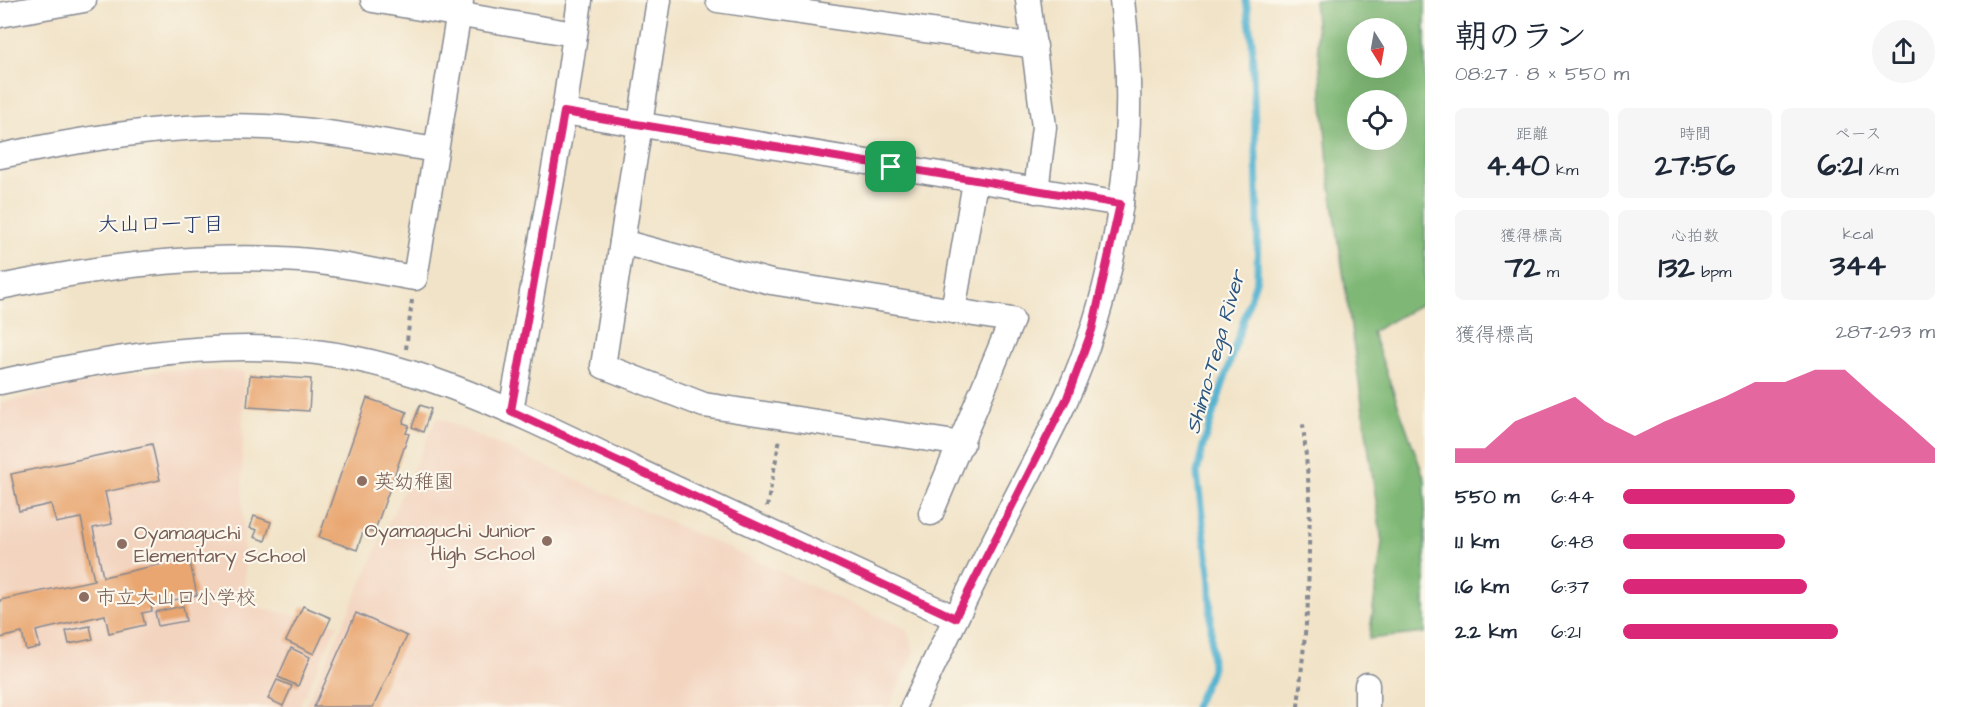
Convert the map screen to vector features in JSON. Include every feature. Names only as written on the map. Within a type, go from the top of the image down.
[{"type":"street","points":[[0,15],[84,0]]},
{"type":"street","points":[[373,0],[459,8],[574,34]]},
{"type":"street","points":[[511,411],[564,112],[580,0]]},
{"type":"street","points":[[659,0],[603,366],[704,405],[962,444]]},
{"type":"street","points":[[718,0],[1035,46]]},
{"type":"street","points":[[1028,0],[1044,127],[1036,191]]},
{"type":"street","points":[[913,707],[955,618],[1067,398],[1092,330],[1120,204],[1129,134],[1130,88],[1122,0]]},
{"type":"street","points":[[0,287],[69,273],[179,259],[282,259],[416,278],[459,8]]},
{"type":"street","points":[[564,112],[975,182],[1120,204]]},
{"type":"street","points":[[0,156],[92,137],[191,127],[282,128],[436,150]]},
{"type":"street","points":[[953,311],[975,182]]},
{"type":"street","points":[[622,242],[771,282],[1012,320],[962,444],[931,513]]},
{"type":"street","points":[[0,382],[100,360],[163,351],[243,348],[299,350],[402,369],[511,411],[955,618]]},
{"type":"path","points":[[406,350],[416,278]]},
{"type":"path","points":[[767,508],[784,417]]},
{"type":"path","points":[[1298,707],[1308,603],[1310,500],[1303,424]]},
{"type":"shaded area","name":"Oyamaguchi Elementary School","points":[[171,370],[244,371],[242,483],[246,605],[338,624],[299,707],[0,707],[0,403],[115,376]]},
{"type":"shaded area","name":"Oyamaguchi Junior High School","points":[[437,417],[907,629],[914,653],[889,707],[305,707]]},
{"type":"green space","points":[[1314,0],[1425,0],[1425,302],[1372,332],[1425,480],[1425,633],[1369,639],[1382,542],[1329,175]]},
{"type":"building","points":[[250,375],[311,379],[309,411],[247,407]]},
{"type":"building","points":[[367,398],[407,412],[403,423],[409,425],[406,433],[409,434],[374,533],[364,529],[357,550],[319,537]]},
{"type":"building","points":[[420,405],[431,409],[423,432],[412,427]]},
{"type":"building","points":[[152,444],[160,480],[105,492],[112,524],[93,528],[103,577],[189,558],[197,595],[151,605],[152,611],[142,613],[145,625],[109,633],[105,615],[36,631],[40,647],[26,650],[22,633],[0,638],[0,600],[94,580],[81,518],[56,523],[51,504],[19,511],[11,474]]},
{"type":"building","points":[[254,516],[271,522],[265,541],[254,537],[257,530],[250,528]]},
{"type":"building","points":[[183,606],[186,621],[158,626],[155,612]]},
{"type":"building","points":[[303,606],[331,618],[314,654],[286,641]]},
{"type":"building","points":[[356,613],[407,636],[373,707],[314,707]]},
{"type":"building","points":[[90,626],[93,639],[69,644],[66,631]]},
{"type":"building","points":[[291,648],[310,657],[298,686],[278,677]]},
{"type":"building","points":[[277,680],[292,686],[283,706],[268,699]]},
{"type":"waterway","name":"Shimo-Tega River","points":[[1195,707],[1212,670],[1210,581],[1197,473],[1203,446],[1257,278],[1258,219],[1252,40],[1246,0]]},
{"type":"place","name":"英幼稚園","points":[[362,481]]},
{"type":"place","name":"Oyamaguchi Junior High School","points":[[547,541]]},
{"type":"place","name":"Oyamaguchi Elementary School","points":[[122,544]]},
{"type":"place","name":"市立大山口小学校","points":[[84,597]]},
{"type":"district","name":"大山口一丁目","points":[[161,224]]},
{"type":"route","points":[[564,112],[891,167],[1120,204],[1092,330],[1067,398],[955,618],[511,411],[564,112]]}]
